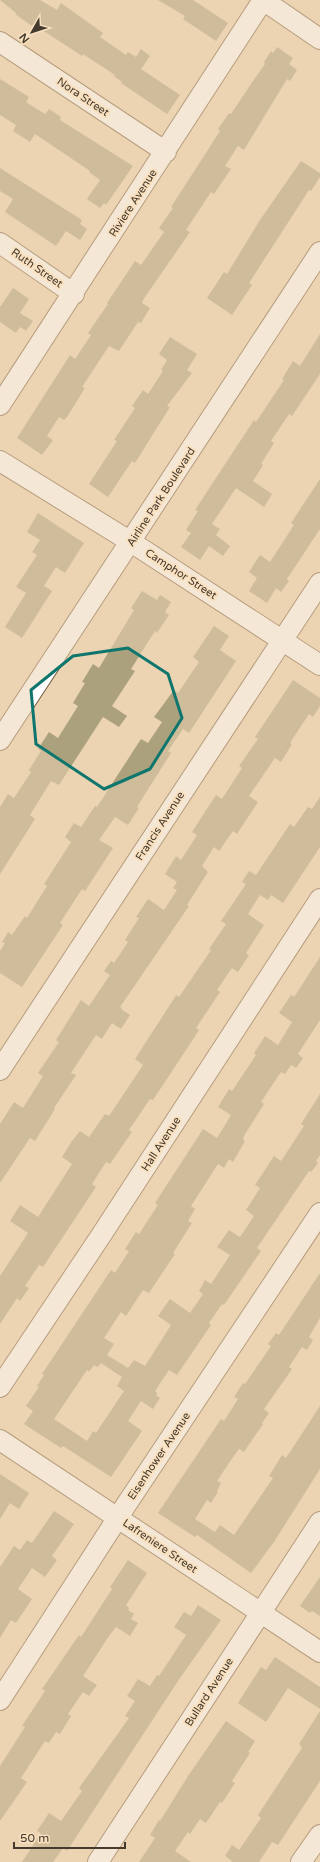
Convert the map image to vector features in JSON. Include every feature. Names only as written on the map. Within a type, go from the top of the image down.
[{"type":"street","points":[[263,0],[320,39]]},
{"type":"street","name":"Riviere Avenue","points":[[0,405],[74,294],[263,0]]},
{"type":"street","name":"Nora Street","points":[[0,42],[166,152]]},
{"type":"street","name":"Ruth Street","points":[[0,243],[74,294]]},
{"type":"street","name":"Airline Park Boulevard","points":[[0,740],[320,252]]},
{"type":"street","name":"Camphor Street","points":[[0,461],[131,542],[320,665]]},
{"type":"street","name":"Francis Avenue","points":[[0,1070],[320,583]]},
{"type":"street","name":"Hall Avenue","points":[[0,1387],[102,1234],[320,899]]},
{"type":"street","name":"Eisenhower Avenue","points":[[0,1700],[118,1518],[320,1213]]},
{"type":"street","name":"Lafreniere Street","points":[[0,1440],[320,1652]]},
{"type":"street","name":"Bullard Avenue","points":[[98,1862],[320,1522]]},
{"type":"street","points":[[302,1862],[320,1835]]},
{"type":"highlighted area","points":[[128,648],[168,674],[182,718],[150,769],[104,789],[36,744],[31,690],[73,656]]},
{"type":"building","points":[[0,0],[40,0],[57,10],[61,3],[103,33],[100,37],[126,55],[128,52],[136,57],[141,49],[150,56],[141,69],[180,95],[167,114],[121,83],[122,82],[114,76],[115,75],[83,54],[82,56],[33,24],[32,26],[15,14],[16,13]]},
{"type":"building","points":[[158,0],[193,0],[228,23],[216,41],[183,19],[185,16]]},
{"type":"building","points":[[277,47],[293,58],[289,64],[297,70],[290,81],[287,79],[244,150],[238,146],[225,166],[231,169],[214,194],[211,192],[186,230],[190,232],[143,300],[142,303],[150,308],[141,323],[138,322],[119,351],[109,346],[82,387],[85,388],[67,417],[64,420],[59,417],[47,436],[53,440],[42,455],[17,438],[70,355],[75,359],[91,335],[88,333],[135,261],[141,265],[164,232],[159,228],[173,208],[171,207],[220,131],[218,129],[229,113],[231,114],[265,64],[264,62],[271,51],[273,53]]},
{"type":"building","points":[[0,79],[29,97],[26,102],[45,114],[49,109],[61,117],[60,120],[133,166],[106,205],[104,203],[100,208],[87,199],[100,180],[89,172],[90,171],[35,134],[30,142],[13,131],[16,125],[0,115]]},
{"type":"building","points":[[301,161],[320,173],[320,177],[311,191],[309,190],[249,283],[252,285],[232,315],[207,298],[224,272],[227,274],[260,220]]},
{"type":"building","points":[[0,168],[82,220],[80,224],[87,229],[80,240],[66,231],[56,246],[5,212],[13,199],[0,191]]},
{"type":"building","points":[[13,288],[29,299],[20,313],[33,321],[26,331],[20,327],[16,333],[0,322],[0,307]]},
{"type":"building","points":[[320,334],[320,374],[292,416],[289,414],[271,441],[274,443],[261,464],[263,465],[253,481],[272,494],[264,507],[236,488],[212,524],[220,529],[216,535],[230,546],[223,556],[209,546],[200,560],[181,547],[191,533],[186,530],[198,511],[195,510],[254,420],[256,422],[284,380],[282,379],[293,361],[300,366]]},
{"type":"building","points":[[170,337],[197,354],[187,370],[192,373],[167,406],[170,407],[135,463],[132,461],[108,497],[89,484],[117,441],[114,440],[135,408],[132,406],[143,390],[148,394],[163,371],[161,370],[167,360],[159,354]]},
{"type":"building","points":[[320,479],[320,529],[287,579],[289,581],[281,592],[276,588],[267,603],[249,591],[257,578],[249,572],[260,555],[270,562],[294,525],[291,523]]},
{"type":"building","points":[[38,513],[84,543],[65,573],[56,567],[44,586],[52,591],[22,638],[5,627],[26,593],[16,587],[37,555],[32,552],[40,540],[27,532]]},
{"type":"building","points":[[142,591],[157,600],[160,595],[171,602],[165,612],[169,615],[157,633],[155,631],[131,669],[135,671],[112,706],[127,716],[119,727],[103,717],[59,785],[51,781],[30,815],[35,819],[0,874],[0,807],[8,794],[14,798],[31,772],[29,770],[41,751],[38,749],[49,732],[58,738],[78,706],[73,703],[85,683],[82,682],[93,664],[99,668],[134,610],[131,608]]},
{"type":"building","points":[[214,626],[229,636],[220,650],[236,661],[189,733],[183,729],[168,751],[171,753],[137,807],[139,808],[128,825],[115,817],[99,840],[113,848],[85,891],[82,889],[60,923],[63,925],[22,987],[0,973],[0,951],[5,943],[2,942],[8,932],[12,935],[25,916],[27,918],[47,886],[44,884],[71,842],[65,837],[74,823],[81,827],[95,806],[97,807],[141,739],[148,743],[162,722],[154,717],[174,690],[178,693],[199,662],[193,657]]},
{"type":"building","points":[[293,680],[320,698],[320,706],[313,717],[309,714],[290,743],[292,744],[281,762],[275,758],[249,796],[258,802],[237,834],[233,831],[219,851],[214,847],[202,866],[208,872],[187,905],[189,906],[120,1007],[130,1015],[121,1029],[112,1023],[102,1039],[96,1035],[71,1073],[76,1075],[54,1108],[55,1109],[35,1141],[30,1138],[0,1183],[0,1124],[14,1102],[23,1108],[43,1076],[38,1073],[59,1042],[56,1040],[81,1000],[89,1006],[110,975],[104,971],[111,961],[114,963],[128,942],[125,940],[139,918],[136,917],[148,899],[164,910],[177,890],[173,888],[177,882],[165,874],[176,856],[181,860],[197,835],[192,832],[216,795],[222,799],[242,768],[239,766],[258,739],[255,737]]},
{"type":"building","points":[[320,797],[320,847],[283,903],[271,895],[268,900],[260,895],[248,914],[264,925],[246,953],[249,955],[238,972],[232,968],[217,990],[220,992],[196,1028],[199,1030],[188,1047],[153,1100],[150,1099],[129,1130],[132,1132],[110,1164],[106,1162],[92,1184],[96,1187],[43,1267],[39,1265],[25,1286],[29,1288],[20,1301],[17,1298],[0,1324],[0,1276],[28,1233],[10,1221],[20,1205],[38,1217],[72,1164],[62,1157],[80,1131],[89,1137],[105,1114],[109,1116],[143,1065],[135,1059],[176,995],[179,997],[211,950],[209,949],[226,924],[221,921],[246,884],[242,882],[249,871],[256,875],[290,824],[294,827],[308,807],[312,809]]},
{"type":"building","points":[[320,957],[320,1020],[298,1054],[303,1058],[296,1068],[291,1065],[285,1074],[281,1072],[261,1102],[264,1104],[244,1136],[243,1139],[245,1141],[233,1162],[229,1159],[224,1168],[218,1164],[191,1206],[195,1209],[188,1221],[192,1223],[173,1253],[175,1254],[149,1293],[143,1290],[126,1316],[121,1312],[104,1338],[114,1344],[107,1355],[128,1368],[134,1360],[145,1366],[171,1325],[158,1316],[170,1299],[190,1313],[203,1294],[199,1291],[205,1280],[211,1284],[230,1255],[217,1247],[229,1230],[240,1237],[254,1216],[246,1210],[260,1188],[255,1185],[274,1156],[281,1161],[304,1126],[301,1124],[320,1094],[320,1155],[316,1161],[318,1163],[311,1172],[309,1171],[257,1248],[261,1251],[224,1305],[222,1304],[209,1323],[211,1325],[177,1375],[169,1370],[155,1391],[157,1393],[156,1395],[160,1398],[153,1409],[141,1401],[128,1421],[142,1431],[111,1477],[63,1446],[61,1448],[24,1424],[33,1411],[26,1406],[39,1387],[37,1386],[44,1375],[42,1374],[111,1270],[115,1273],[129,1251],[125,1249],[136,1232],[139,1234],[158,1205],[155,1203],[203,1129],[217,1138],[231,1115],[218,1107],[229,1089],[232,1091],[256,1055],[254,1053],[265,1036],[278,1045],[292,1022],[279,1013],[291,995],[294,997]],"holes":[[[101,1363],[122,1377],[117,1386],[124,1391],[96,1433],[93,1431],[87,1441],[54,1419],[87,1370],[89,1372],[94,1365],[98,1367]]]},
{"type":"building","points":[[320,1273],[320,1318],[309,1337],[313,1340],[307,1350],[302,1347],[289,1367],[292,1369],[264,1409],[269,1413],[262,1423],[263,1424],[244,1452],[239,1449],[231,1460],[217,1481],[221,1483],[217,1491],[218,1492],[211,1503],[207,1500],[195,1519],[215,1532],[220,1525],[234,1535],[273,1478],[269,1476],[282,1455],[286,1458],[320,1406],[320,1469],[274,1542],[251,1573],[197,1535],[195,1537],[158,1513],[221,1419],[224,1421],[238,1399],[234,1397],[243,1383],[245,1384],[271,1346],[268,1344],[276,1333],[279,1335]]},
{"type":"building","points":[[0,1474],[29,1493],[19,1509],[10,1503],[0,1519]]},
{"type":"building","points":[[54,1511],[74,1524],[52,1556],[57,1560],[45,1577],[32,1568],[18,1589],[32,1599],[16,1623],[11,1620],[0,1638],[0,1567],[14,1546],[20,1550],[27,1540],[32,1543]]},
{"type":"building","points":[[128,1560],[147,1573],[126,1605],[129,1608],[128,1610],[134,1614],[131,1619],[138,1623],[130,1636],[116,1627],[109,1636],[83,1676],[97,1685],[89,1696],[83,1692],[68,1714],[71,1716],[60,1734],[56,1732],[49,1743],[45,1741],[21,1778],[27,1782],[0,1821],[0,1766],[25,1727],[22,1726],[45,1691],[42,1689],[79,1635],[81,1637],[112,1589],[110,1587]]},
{"type":"building","points":[[320,1577],[320,1616],[312,1611],[310,1613],[300,1606]]},
{"type":"building","points":[[198,1605],[221,1620],[178,1681],[67,1851],[63,1848],[53,1862],[22,1862],[41,1833],[37,1831],[49,1813],[61,1821],[82,1791],[79,1788],[129,1718],[125,1716],[135,1701],[127,1696],[138,1679],[150,1686],[157,1675],[159,1676],[186,1635],[174,1627],[184,1612],[191,1616]]},
{"type":"building","points":[[275,1657],[320,1687],[320,1709],[288,1688],[266,1722],[238,1703],[261,1667],[266,1670]]},
{"type":"building","points":[[320,1711],[320,1781],[278,1845],[272,1842],[259,1862],[231,1862],[232,1861],[225,1856],[232,1845],[239,1850],[261,1818],[258,1815],[302,1748],[299,1744]]},
{"type":"building","points":[[226,1721],[255,1741],[248,1752],[250,1753],[232,1781],[235,1783],[222,1803],[220,1802],[206,1823],[200,1819],[190,1834],[188,1832],[175,1851],[191,1862],[139,1862],[155,1838],[150,1835],[159,1820],[160,1821],[188,1776]]}]
